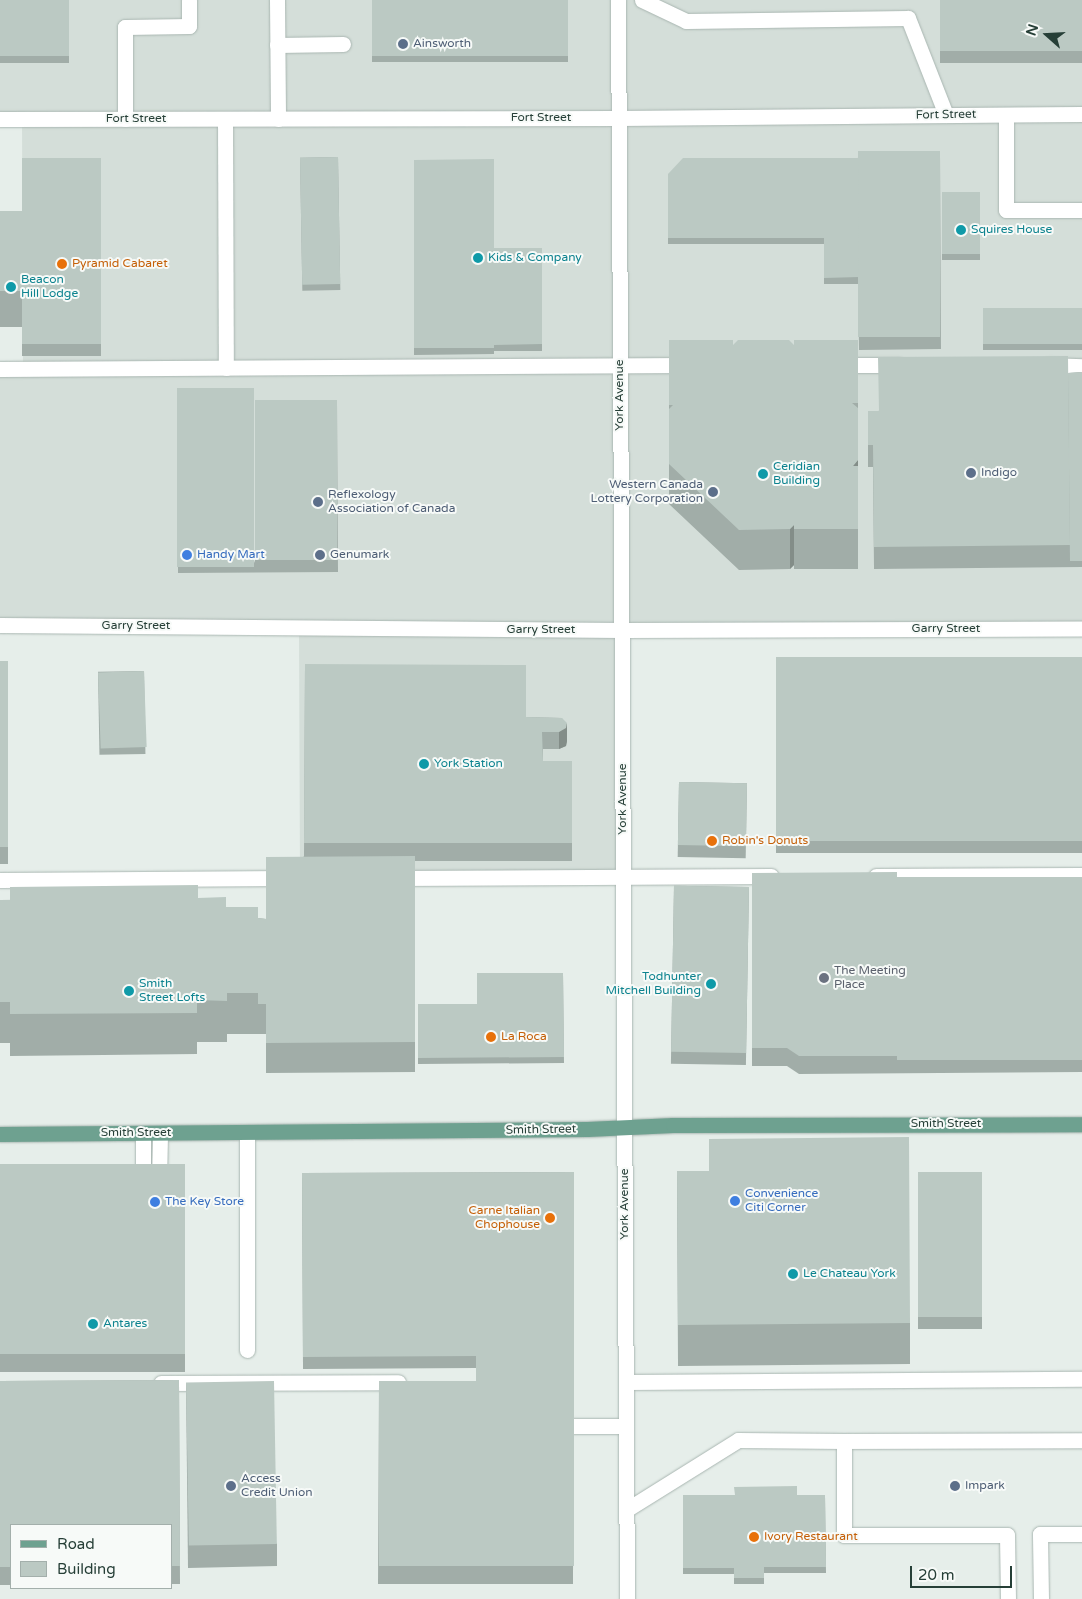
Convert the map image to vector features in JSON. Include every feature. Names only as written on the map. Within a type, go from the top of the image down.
[{"type":"main road","name":"Smith Street","points":[[0,1134],[246,1133],[683,1125],[1082,1124]]},
{"type":"street","points":[[125,119],[125,27],[189,26],[189,0]]},
{"type":"street","points":[[277,0],[278,119]]},
{"type":"street","name":"York Avenue","points":[[618,0],[627,1599]]},
{"type":"street","points":[[642,0],[686,21],[908,18],[946,115]]},
{"type":"street","points":[[277,45],[343,44]]},
{"type":"street","name":"Fort Street","points":[[0,119],[619,118],[1082,114]]},
{"type":"street","points":[[1006,115],[1006,210],[1082,210]]},
{"type":"street","points":[[225,119],[226,368]]},
{"type":"street","points":[[0,369],[703,365]]},
{"type":"street","points":[[823,365],[909,365]]},
{"type":"street","points":[[1034,366],[1082,366]]},
{"type":"street","name":"Garry Street","points":[[0,624],[622,630],[1082,628]]},
{"type":"street","points":[[857,876],[1082,875]]},
{"type":"street","points":[[378,878],[789,876]]},
{"type":"street","points":[[0,880],[280,882],[300,878]]},
{"type":"street","points":[[847,1124],[847,1143]]},
{"type":"street","points":[[867,1124],[867,1142]]},
{"type":"street","points":[[143,1133],[143,1182]]},
{"type":"street","points":[[159,1182],[160,1133]]},
{"type":"street","points":[[246,1133],[247,1350]]},
{"type":"street","points":[[626,1382],[1082,1379]]},
{"type":"street","points":[[148,1382],[412,1382]]},
{"type":"street","points":[[574,1426],[626,1426]]},
{"type":"street","points":[[626,1510],[738,1440],[1082,1440]]},
{"type":"street","points":[[844,1441],[844,1535],[1007,1534],[1008,1599]]},
{"type":"street","points":[[1041,1599],[1040,1534],[1082,1534]]},
{"type":"shaded area","points":[[0,0],[1082,0],[1082,628],[622,630],[623,877],[300,878],[299,627],[0,625],[0,369],[23,369],[22,119],[0,119]]},
{"type":"building","points":[[0,0],[69,0],[69,56],[0,56]]},
{"type":"building","points":[[372,0],[568,0],[568,56],[372,56]]},
{"type":"building","points":[[940,0],[1082,0],[1082,51],[940,51]]},
{"type":"building","points":[[858,151],[940,151],[940,337],[858,337]]},
{"type":"building","points":[[338,157],[340,284],[302,285],[300,158]]},
{"type":"building","name":"Pyramid Cabaret","points":[[22,158],[101,158],[101,344],[22,344]]},
{"type":"building","points":[[683,158],[858,158],[859,277],[824,278],[824,238],[668,238],[668,174]]},
{"type":"building","name":"Kids & Company","points":[[494,159],[494,248],[542,248],[542,344],[494,345],[494,348],[414,348],[414,160]]},
{"type":"building","name":"Squires House","points":[[942,192],[980,192],[980,254],[942,254]]},
{"type":"building","points":[[0,211],[22,211],[22,291],[0,291]]},
{"type":"building","points":[[983,308],[1082,308],[1082,344],[983,344]]},
{"type":"building","name":"Ceridian Building","points":[[669,340],[733,340],[733,345],[738,340],[789,340],[794,345],[794,340],[858,340],[858,403],[852,403],[858,408],[858,460],[853,466],[858,466],[858,529],[794,529],[794,525],[790,529],[739,530],[669,464],[669,409],[673,405],[669,405]]},
{"type":"building","name":"Indigo","points":[[1068,356],[1070,545],[874,547],[873,445],[868,445],[868,411],[879,411],[878,357]]},
{"type":"building","points":[[1082,372],[1082,561],[1070,561],[1068,373]]},
{"type":"building","points":[[177,388],[254,388],[254,567],[177,567]]},
{"type":"building","points":[[255,400],[337,400],[337,560],[255,560]]},
{"type":"building","points":[[776,657],[1082,657],[1082,841],[776,841]]},
{"type":"building","points":[[0,661],[8,661],[8,847],[0,847]]},
{"type":"building","name":"York Station","points":[[305,664],[526,665],[526,717],[562,718],[567,723],[566,728],[559,732],[542,732],[543,761],[572,761],[572,843],[304,843]]},
{"type":"building","points":[[144,671],[147,747],[101,749],[98,673]]},
{"type":"building","name":"Robin's Donuts","points":[[679,782],[747,783],[746,846],[678,845]]},
{"type":"building","points":[[415,856],[415,1042],[266,1043],[266,1004],[258,1004],[258,918],[266,919],[266,857]]},
{"type":"building","name":"The Meeting Place","points":[[897,872],[897,1056],[799,1056],[787,1048],[752,1048],[752,873]]},
{"type":"building","points":[[897,877],[1082,877],[1082,1060],[897,1060]]},
{"type":"building","name":"Smith Street Lofts","points":[[198,885],[198,898],[226,897],[226,907],[258,907],[258,993],[227,993],[227,1001],[197,1000],[197,1013],[10,1014],[10,1002],[0,1002],[0,900],[10,900],[10,887]]},
{"type":"building","name":"Todhunter Mitchell Building","points":[[674,886],[749,887],[746,1053],[671,1052]]},
{"type":"building","name":"La Roca","points":[[477,973],[563,973],[564,1057],[418,1058],[418,1004],[477,1004]]},
{"type":"building","name":"Le Chateau York","points":[[909,1137],[910,1323],[678,1325],[677,1171],[709,1171],[709,1139]]},
{"type":"building","name":"Antares","points":[[0,1164],[185,1164],[185,1354],[0,1354]]},
{"type":"building","points":[[574,1172],[574,1381],[476,1381],[476,1356],[303,1357],[302,1173]]},
{"type":"building","points":[[918,1172],[982,1172],[982,1317],[918,1317]]},
{"type":"building","points":[[179,1380],[180,1566],[172,1566],[172,1524],[10,1524],[10,1567],[0,1567],[0,1381]]},
{"type":"building","name":"Access Credit Union","points":[[274,1381],[277,1544],[189,1546],[186,1383]]},
{"type":"building","points":[[379,1381],[574,1381],[574,1566],[379,1566]]},
{"type":"building","name":"Ivory Restaurant","points":[[797,1486],[797,1495],[825,1495],[826,1567],[764,1567],[764,1578],[734,1578],[734,1568],[683,1568],[683,1495],[735,1495],[734,1487]]},
{"type":"place","name":"Ainsworth","points":[[403,44]]},
{"type":"place","name":"Squires House","points":[[961,230]]},
{"type":"place","name":"Kids & Company","points":[[478,258]]},
{"type":"place","name":"Pyramid Cabaret","points":[[62,264]]},
{"type":"place","name":"Beacon Hill Lodge","points":[[11,287]]},
{"type":"place","name":"Indigo","points":[[971,473]]},
{"type":"place","name":"Ceridian Building","points":[[763,474]]},
{"type":"place","name":"Western Canada Lottery Corporation","points":[[713,492]]},
{"type":"place","name":"Reflexology Association of Canada","points":[[318,502]]},
{"type":"place","name":"Handy Mart","points":[[187,555]]},
{"type":"place","name":"Genumark","points":[[320,555]]},
{"type":"place","name":"York Station","points":[[424,764]]},
{"type":"place","name":"Robin's Donuts","points":[[712,841]]},
{"type":"place","name":"The Meeting Place","points":[[824,978]]},
{"type":"place","name":"Todhunter Mitchell Building","points":[[711,984]]},
{"type":"place","name":"Smith Street Lofts","points":[[129,991]]},
{"type":"place","name":"La Roca","points":[[491,1037]]},
{"type":"place","name":"Convenience Citi Corner","points":[[735,1201]]},
{"type":"place","name":"The Key Store","points":[[155,1202]]},
{"type":"place","name":"Carne Italian Chophouse","points":[[550,1218]]},
{"type":"place","name":"Le Chateau York","points":[[793,1274]]},
{"type":"place","name":"Antares","points":[[93,1324]]},
{"type":"place","name":"Access Credit Union","points":[[231,1486]]},
{"type":"place","name":"Impark","points":[[955,1486]]},
{"type":"place","name":"Ivory Restaurant","points":[[754,1537]]}]
